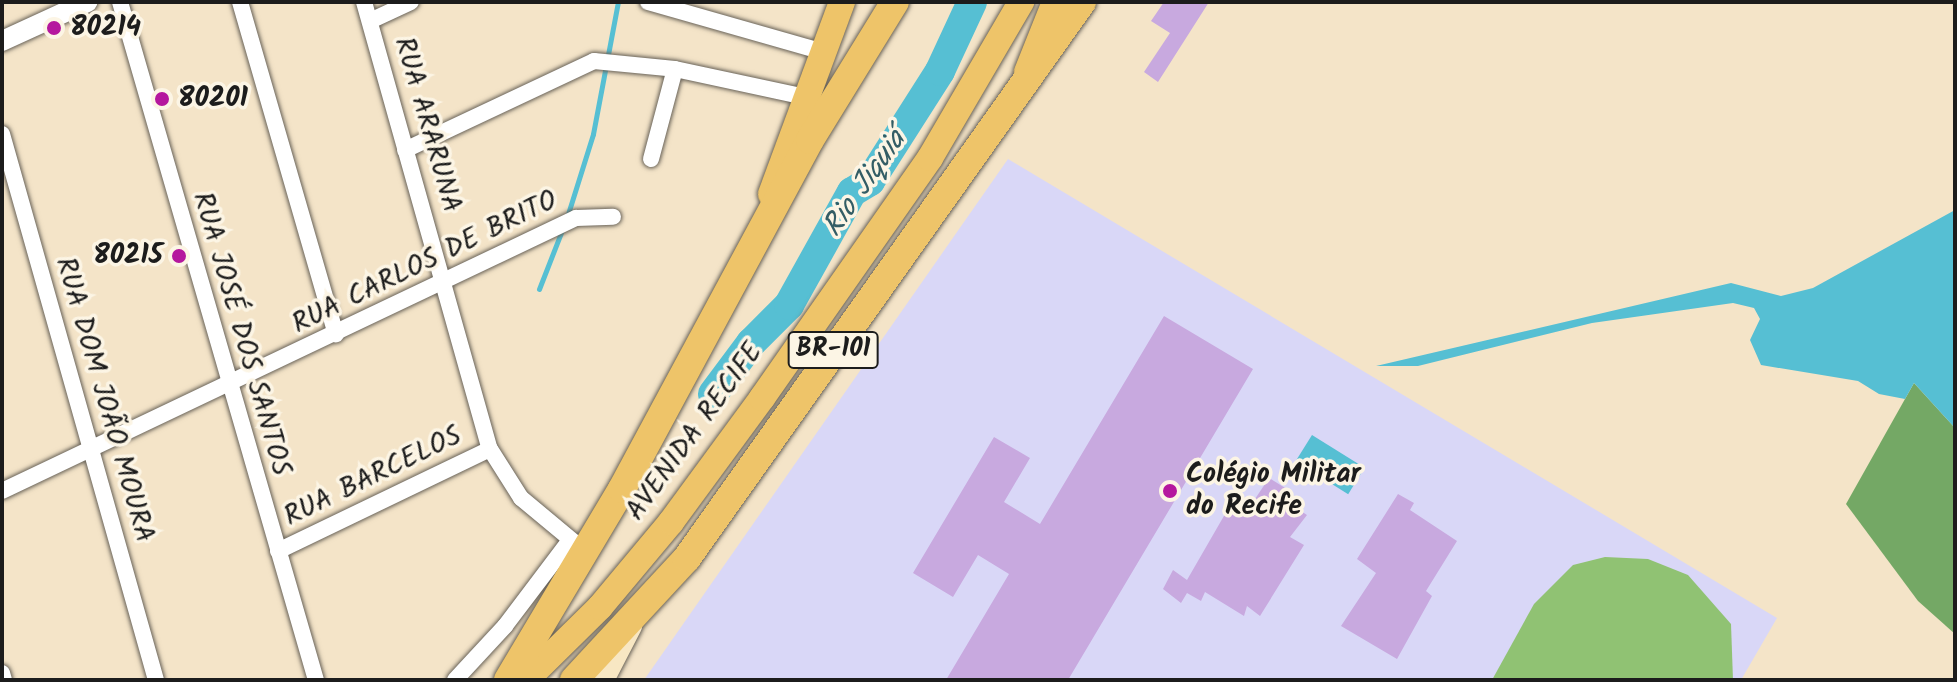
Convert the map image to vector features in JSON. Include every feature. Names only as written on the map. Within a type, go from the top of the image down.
[{"type":"highway","name":"BR-101","points":[[574,680],[687,558],[1024,79],[1082,2]]},
{"type":"highway","points":[[508,680],[578,546],[755,237],[893,5]]},
{"type":"main road","points":[[755,237],[842,2]]},
{"type":"main road","name":"AVENIDA RECIFE","points":[[526,680],[600,607],[651,547],[762,398],[930,158],[1021,2]]},
{"type":"main road","points":[[1024,79],[1055,2]]},
{"type":"main road","points":[[602,680],[635,616]]},
{"type":"street","points":[[2,41],[87,2]]},
{"type":"street","name":"RUA JOSÉ DOS SANTOS","points":[[120,2],[316,680]]},
{"type":"street","points":[[240,2],[336,334]]},
{"type":"street","name":"RUA ARARUNA","points":[[364,2],[490,449],[521,498],[578,546]]},
{"type":"street","points":[[370,21],[411,2]]},
{"type":"street","points":[[648,2],[823,52]]},
{"type":"street","points":[[405,150],[594,61],[675,69],[806,97]]},
{"type":"street","points":[[651,159],[675,69]]},
{"type":"street","name":"RUA DOM JOÃO MOURA","points":[[2,134],[156,680]]},
{"type":"street","name":"RUA CARLOS DE BRITO","points":[[2,491],[229,386],[576,218],[613,217]]},
{"type":"street","name":"RUA BARCELOS","points":[[278,551],[490,449]]},
{"type":"street","points":[[455,680],[578,546]]},
{"type":"street","points":[[2,673],[4,680]]},
{"type":"shaded area","name":"Colégio Militar do Recife","points":[[1008,159],[1777,618],[1741,680],[644,680]]},
{"type":"green space","points":[[1914,383],[1955,428],[1955,634],[1918,601],[1846,504]]},
{"type":"green space","points":[[1605,557],[1648,559],[1688,575],[1731,624],[1733,680],[1492,680],[1534,604],[1573,565]]},
{"type":"water","points":[[1955,210],[1955,428],[1914,383],[1905,399],[1879,394],[1858,381],[1761,365],[1750,340],[1760,319],[1754,308],[1733,303],[1592,323],[1418,366],[1376,366],[1731,283],[1781,296],[1813,288]]},
{"type":"water","points":[[1312,435],[1365,468],[1348,494],[1296,461]]},
{"type":"building","points":[[1164,2],[1209,2],[1158,82],[1144,72],[1170,33],[1151,21]]},
{"type":"building","name":"Colégio Militar do Recife","points":[[1164,316],[1253,369],[1068,680],[946,680],[1009,574],[978,555],[953,597],[913,573],[994,437],[1030,458],[1004,502],[1040,524]]},
{"type":"building","points":[[1269,478],[1290,491],[1284,500],[1307,515],[1290,537],[1304,545],[1260,616],[1247,606],[1244,616],[1205,592],[1201,601],[1187,593],[1181,603],[1163,589],[1173,570],[1187,580],[1232,502],[1247,511]]},
{"type":"building","points":[[1398,494],[1414,503],[1410,510],[1457,541],[1426,591],[1432,596],[1397,659],[1341,626],[1376,573],[1357,559]]},
{"type":"waterway","points":[[567,217],[593,134],[618,2]]},
{"type":"waterway","name":"Rio Jiquiá","points":[[713,394],[751,343],[789,305],[852,192],[870,181],[940,71],[972,2]]},
{"type":"waterway","points":[[539,289],[562,230]]},
{"type":"place","name":"80214","points":[[54,28]]},
{"type":"place","name":"80201","points":[[162,99]]},
{"type":"place","name":"80215","points":[[179,256]]},
{"type":"place","name":"Colégio Militar do Recife","points":[[1170,491]]}]
